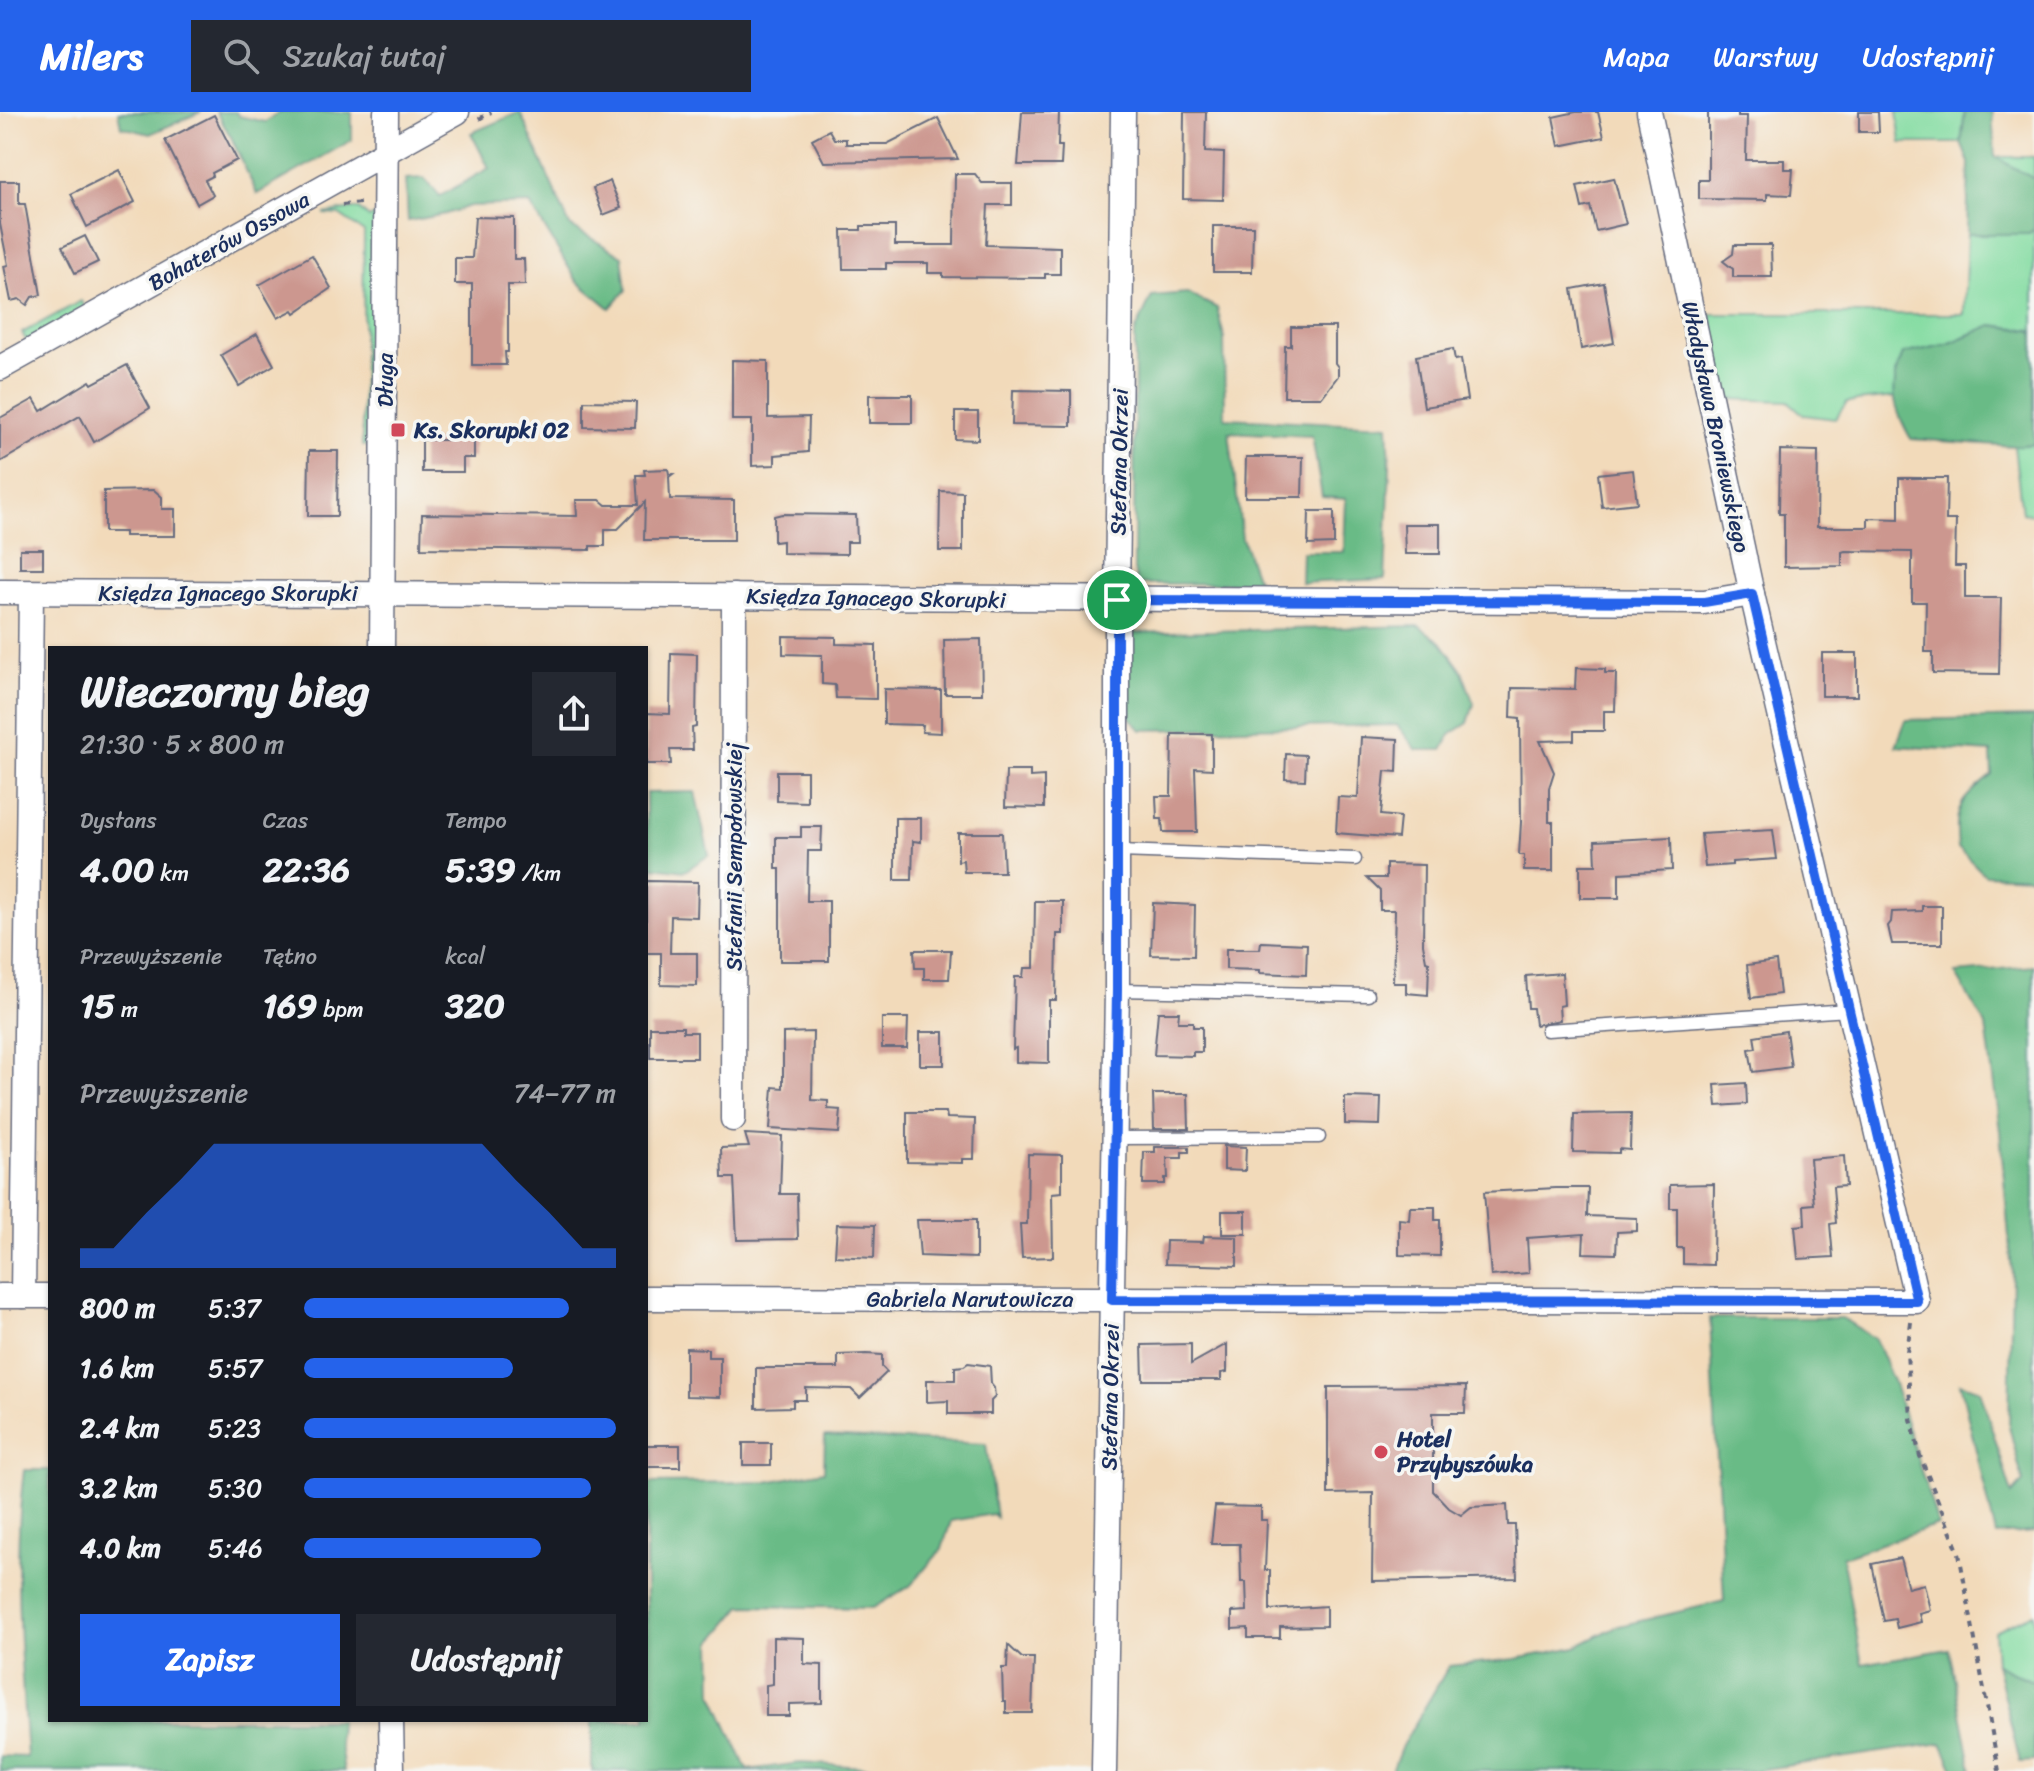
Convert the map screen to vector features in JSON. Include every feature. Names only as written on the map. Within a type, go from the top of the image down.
[{"type":"street","name":"Długa","points":[[382,646],[386,112]]},
{"type":"street","name":"Bohaterów Ossowa","points":[[0,368],[457,112]]},
{"type":"street","name":"Stefana Okrzei","points":[[1104,1771],[1117,990],[1117,600],[1123,112]]},
{"type":"street","name":"Władysława Broniewskiego","points":[[1649,112],[1752,594],[1917,1301]]},
{"type":"street","name":"Księdza Ignacego Skorupki","points":[[0,592],[1704,602],[1752,594]]},
{"type":"street","points":[[31,593],[12,1296],[48,1296]]},
{"type":"street","name":"Stefanii Sempołowskiej","points":[[733,1119],[734,596]]},
{"type":"street","name":"Gabriela Narutowicza","points":[[648,1298],[1917,1301]]},
{"type":"street","points":[[391,1722],[392,1771]]},
{"type":"lane","points":[[1118,851],[1355,859]]},
{"type":"lane","points":[[1117,990],[1368,995]]},
{"type":"lane","points":[[1547,1030],[1849,1010]]},
{"type":"lane","points":[[1115,1138],[1319,1137]]},
{"type":"path","points":[[1917,1301],[1907,1352],[1911,1419],[1920,1456],[1959,1553],[1999,1771]]},
{"type":"green space","points":[[118,112],[201,112],[150,134],[121,127]]},
{"type":"green space","points":[[216,112],[236,112],[239,116],[265,122],[280,112],[352,112],[352,140],[257,194]]},
{"type":"green space","points":[[520,112],[570,226],[622,256],[626,290],[610,308],[577,281],[530,204],[470,206],[408,221],[406,179],[424,178],[440,196],[489,168],[471,133]]},
{"type":"green space","points":[[1897,112],[1965,112],[1961,143],[1901,143]]},
{"type":"green space","points":[[1965,112],[1992,112],[1995,157],[2034,179],[2034,229],[2029,234],[1967,234],[1969,163],[1961,143]]},
{"type":"green space","points":[[1995,157],[2034,157],[2034,179]]},
{"type":"green space","points":[[359,209],[369,218],[375,215],[373,445],[362,446],[364,232],[339,215],[324,214]]},
{"type":"green space","points":[[2034,229],[2034,330],[1992,325],[1948,344],[1903,354],[1895,373],[1895,397],[1847,402],[1835,419],[1804,415],[1788,401],[1727,399],[1710,314],[1964,314],[1967,234],[2029,234]]},
{"type":"green space","points":[[1187,293],[1217,308],[1224,337],[1225,418],[1388,425],[1390,466],[1385,579],[1301,583],[1302,552],[1344,552],[1346,499],[1322,497],[1312,436],[1229,432],[1242,538],[1258,583],[1137,584],[1134,569],[1135,332],[1152,296]]},
{"type":"green space","points":[[81,301],[87,310],[27,342],[22,333]]},
{"type":"green space","points":[[1992,325],[2034,331],[2034,444],[2014,446],[1911,439],[1896,407],[1894,388],[1903,354],[1948,344]]},
{"type":"green space","points":[[2034,444],[2034,514],[2022,513],[2014,446]]},
{"type":"green space","points":[[1419,626],[1441,642],[1462,671],[1474,704],[1468,723],[1451,734],[1442,750],[1417,750],[1397,725],[1141,730],[1127,714],[1127,633]]},
{"type":"green space","points":[[2034,717],[2034,877],[1985,875],[1958,848],[1957,822],[1966,798],[1992,775],[1991,752],[1896,746],[1906,720]]},
{"type":"green space","points":[[695,792],[709,855],[685,871],[648,866],[648,793]]},
{"type":"green space","points":[[2034,966],[2034,1532],[1996,1535],[1960,1383],[1980,1390],[2012,1494],[2023,1482],[2009,1426],[2012,1273],[2000,1131],[1986,1026],[1955,973]]},
{"type":"green space","points":[[1710,1318],[1842,1318],[1875,1339],[1893,1381],[1938,1525],[1842,1557],[1862,1664],[1949,1649],[1972,1771],[1955,1771],[1942,1743],[1751,1771],[1392,1771],[1402,1746],[1449,1666],[1516,1659],[1576,1647],[1615,1627],[1724,1601]]},
{"type":"green space","points":[[825,1436],[986,1444],[996,1517],[993,1514],[951,1521],[942,1549],[911,1585],[873,1608],[742,1606],[712,1642],[713,1695],[747,1770],[801,1763],[928,1771],[592,1771],[592,1722],[648,1722],[648,1483],[767,1482],[824,1471]]},
{"type":"green space","points":[[24,1470],[48,1470],[48,1722],[340,1722],[344,1771],[0,1771],[0,1756],[27,1757],[20,1649],[20,1506]]},
{"type":"green space","points":[[2034,1613],[2034,1685],[1996,1664],[1994,1631]]},
{"type":"green space","points":[[1996,1664],[2034,1682],[2034,1761],[2020,1762]]},
{"type":"building","points":[[1022,112],[1059,112],[1061,165],[1018,165]]},
{"type":"building","points":[[1184,112],[1206,112],[1205,152],[1224,153],[1223,200],[1183,199]]},
{"type":"building","points":[[1576,112],[1598,112],[1604,137],[1559,146],[1553,117]]},
{"type":"building","points":[[1708,112],[1738,112],[1738,116],[1747,116],[1746,160],[1784,160],[1784,169],[1793,169],[1791,195],[1767,194],[1767,200],[1699,199],[1699,180],[1708,180]]},
{"type":"building","points":[[1859,112],[1878,112],[1879,132],[1859,132]]},
{"type":"building","points":[[214,115],[237,160],[205,180],[213,195],[197,204],[165,140]]},
{"type":"building","points":[[938,118],[958,159],[824,162],[812,139],[829,130],[834,139],[846,139],[846,144],[887,144]]},
{"type":"building","points":[[119,170],[135,202],[87,227],[71,194]]},
{"type":"building","points":[[955,174],[975,174],[982,183],[1012,183],[1012,205],[988,205],[986,245],[1060,247],[1060,274],[1045,274],[1045,278],[943,277],[943,273],[928,273],[928,263],[886,263],[886,269],[843,269],[842,230],[861,230],[861,226],[895,226],[895,245],[954,245]]},
{"type":"building","points":[[1614,178],[1626,224],[1596,231],[1590,206],[1582,208],[1577,186]]},
{"type":"building","points":[[0,181],[19,181],[19,204],[25,204],[41,295],[32,297],[27,305],[19,299],[11,301],[0,224]]},
{"type":"building","points":[[610,181],[621,208],[603,215],[593,188]]},
{"type":"building","points":[[475,217],[514,218],[514,259],[524,259],[525,285],[508,285],[506,365],[472,365],[472,284],[455,284],[455,258],[472,258]]},
{"type":"building","points":[[1213,226],[1253,226],[1252,272],[1213,272]]},
{"type":"building","points":[[85,236],[98,262],[75,273],[62,247]]},
{"type":"building","points":[[1734,245],[1771,245],[1772,277],[1733,277],[1733,269],[1723,261],[1733,254]]},
{"type":"building","points":[[312,255],[331,288],[295,313],[293,310],[278,318],[259,285]]},
{"type":"building","points":[[1604,283],[1614,343],[1581,349],[1572,289]]},
{"type":"building","points":[[1291,327],[1335,327],[1338,376],[1322,397],[1284,397],[1285,346],[1291,346]]},
{"type":"building","points":[[257,334],[274,365],[239,386],[221,355]]},
{"type":"building","points":[[1453,349],[1455,360],[1461,359],[1467,400],[1424,407],[1416,356]]},
{"type":"building","points":[[732,360],[768,361],[768,418],[809,417],[808,452],[775,455],[775,465],[752,466],[752,420],[732,420]]},
{"type":"building","points":[[127,365],[150,408],[94,442],[80,416],[0,462],[0,418],[34,399],[41,411],[90,381],[92,384]]},
{"type":"building","points":[[1013,390],[1071,391],[1071,426],[1012,425]]},
{"type":"building","points":[[869,395],[912,395],[912,423],[869,423]]},
{"type":"building","points":[[584,401],[636,402],[635,428],[584,427]]},
{"type":"building","points":[[955,412],[978,412],[978,440],[955,439]]},
{"type":"building","points":[[450,435],[474,435],[474,458],[463,458],[463,472],[422,472],[422,440],[450,440]]},
{"type":"building","points":[[1780,450],[1818,451],[1817,527],[1868,527],[1868,518],[1899,519],[1899,478],[1947,478],[1946,520],[1956,520],[1955,566],[1965,566],[1965,598],[2001,598],[1999,674],[1933,673],[1933,652],[1925,652],[1926,602],[1912,602],[1912,552],[1845,551],[1842,552],[1842,566],[1784,567],[1784,514],[1779,514]]},
{"type":"building","points":[[309,451],[338,451],[337,516],[308,516]]},
{"type":"building","points":[[1246,457],[1303,457],[1302,497],[1245,497]]},
{"type":"building","points":[[668,469],[669,474],[673,474],[669,477],[670,499],[734,500],[734,540],[644,540],[645,502],[618,529],[605,529],[605,546],[590,546],[590,550],[421,548],[422,514],[577,516],[576,500],[600,500],[606,505],[638,505],[636,475],[645,475],[644,470]]},
{"type":"building","points":[[1633,470],[1637,503],[1602,507],[1598,474]]},
{"type":"building","points":[[154,490],[162,497],[162,509],[175,509],[175,536],[125,536],[125,532],[104,532],[104,491]]},
{"type":"building","points":[[940,491],[963,492],[963,551],[939,551]]},
{"type":"building","points":[[1309,511],[1334,511],[1334,544],[1308,545]]},
{"type":"building","points":[[856,515],[857,542],[847,542],[847,554],[782,553],[782,541],[774,542],[774,516]]},
{"type":"building","points":[[1404,524],[1440,524],[1440,554],[1405,554]]},
{"type":"building","points":[[20,549],[43,549],[43,568],[20,568]]},
{"type":"building","points":[[783,636],[836,637],[836,644],[876,645],[876,699],[836,698],[835,685],[822,684],[822,655],[783,654]]},
{"type":"building","points":[[981,639],[982,694],[945,694],[944,640]]},
{"type":"building","points":[[671,653],[697,654],[693,750],[670,750],[671,764],[648,764],[648,713],[670,714]]},
{"type":"building","points":[[1822,653],[1857,653],[1857,696],[1822,696]]},
{"type":"building","points":[[1576,668],[1605,669],[1605,673],[1616,673],[1615,711],[1604,711],[1604,731],[1574,731],[1574,740],[1540,741],[1554,772],[1549,788],[1553,871],[1524,871],[1524,855],[1519,855],[1520,718],[1511,717],[1512,688],[1575,689]]},
{"type":"building","points":[[884,689],[941,690],[941,733],[922,732],[923,725],[884,724]]},
{"type":"building","points":[[1172,734],[1212,734],[1212,769],[1195,768],[1197,832],[1163,832],[1162,819],[1157,819],[1156,796],[1171,796]]},
{"type":"building","points":[[1361,737],[1398,739],[1397,772],[1385,771],[1381,815],[1400,817],[1398,838],[1336,833],[1338,797],[1358,798]]},
{"type":"building","points":[[1286,754],[1306,755],[1305,780],[1285,779]]},
{"type":"building","points":[[777,771],[807,771],[807,802],[777,801]]},
{"type":"building","points":[[1006,771],[1030,771],[1030,777],[1044,776],[1044,808],[1005,807]]},
{"type":"building","points":[[895,818],[921,818],[921,842],[913,841],[912,880],[895,880]]},
{"type":"building","points":[[801,827],[822,827],[821,851],[808,851],[807,901],[829,901],[829,961],[780,961],[780,869],[776,869],[776,837],[801,837]]},
{"type":"building","points":[[1773,830],[1777,859],[1705,867],[1701,834]]},
{"type":"building","points":[[958,833],[1002,833],[1004,872],[964,872],[963,860],[958,861]]},
{"type":"building","points":[[1671,837],[1672,870],[1619,873],[1619,898],[1580,898],[1580,865],[1596,865],[1595,841]]},
{"type":"building","points":[[1386,864],[1424,865],[1423,944],[1426,961],[1429,962],[1428,995],[1406,993],[1406,983],[1393,983],[1395,910],[1380,910],[1380,891],[1367,878],[1386,878]]},
{"type":"building","points":[[648,881],[698,882],[697,917],[671,916],[670,953],[697,953],[697,986],[661,985],[661,953],[648,953]]},
{"type":"building","points":[[1035,901],[1063,901],[1063,934],[1057,934],[1056,1000],[1049,1000],[1049,1063],[1016,1062],[1016,1048],[1013,1049],[1015,977],[1023,977],[1024,968],[1034,968]]},
{"type":"building","points":[[1153,903],[1195,905],[1194,956],[1151,955]]},
{"type":"building","points":[[1922,906],[1942,906],[1942,944],[1892,944],[1888,926],[1892,912],[1922,911]]},
{"type":"building","points":[[1261,942],[1307,944],[1306,975],[1226,969],[1226,949],[1260,949]]},
{"type":"building","points":[[914,950],[951,950],[949,979],[924,979],[924,968],[915,968]]},
{"type":"building","points":[[1776,961],[1780,994],[1751,998],[1747,965]]},
{"type":"building","points":[[1562,973],[1564,1005],[1559,1006],[1560,1020],[1535,1025],[1533,1008],[1528,1008],[1526,976]]},
{"type":"building","points":[[1158,1012],[1179,1012],[1178,1022],[1193,1022],[1193,1027],[1202,1027],[1202,1052],[1193,1052],[1193,1056],[1154,1055]]},
{"type":"building","points":[[882,1018],[908,1018],[907,1048],[882,1048]]},
{"type":"building","points":[[650,1027],[683,1027],[683,1032],[697,1032],[697,1058],[650,1058]]},
{"type":"building","points":[[1786,1031],[1791,1067],[1753,1072],[1749,1049],[1756,1048],[1754,1036]]},
{"type":"building","points":[[813,1032],[812,1100],[828,1101],[828,1109],[841,1110],[839,1133],[770,1129],[773,1087],[783,1088],[783,1033]]},
{"type":"building","points":[[920,1032],[944,1032],[944,1065],[920,1065]]},
{"type":"building","points":[[1746,1083],[1747,1104],[1717,1106],[1715,1085]]},
{"type":"building","points":[[1153,1094],[1188,1094],[1189,1129],[1154,1129]]},
{"type":"building","points":[[1345,1097],[1381,1098],[1380,1125],[1345,1124]]},
{"type":"building","points":[[907,1112],[946,1112],[947,1118],[975,1119],[974,1159],[962,1159],[962,1163],[907,1162]]},
{"type":"building","points":[[1631,1113],[1630,1150],[1619,1149],[1619,1153],[1573,1152],[1574,1114]]},
{"type":"building","points":[[745,1134],[782,1136],[780,1194],[797,1194],[798,1239],[737,1240],[734,1178],[722,1178],[721,1148],[749,1147]]},
{"type":"building","points":[[1224,1146],[1246,1147],[1245,1171],[1224,1170]]},
{"type":"building","points":[[1155,1147],[1189,1147],[1189,1152],[1182,1152],[1182,1158],[1167,1158],[1168,1178],[1165,1178],[1165,1184],[1143,1184],[1144,1152],[1155,1152]]},
{"type":"building","points":[[1028,1154],[1062,1155],[1062,1192],[1052,1193],[1053,1257],[1022,1258],[1020,1224],[1027,1224]]},
{"type":"building","points":[[1844,1156],[1846,1186],[1833,1187],[1836,1223],[1830,1224],[1833,1257],[1798,1259],[1795,1226],[1805,1225],[1804,1205],[1814,1204],[1810,1159]]},
{"type":"building","points":[[1714,1184],[1713,1265],[1683,1264],[1683,1248],[1677,1248],[1677,1208],[1670,1208],[1670,1185]]},
{"type":"building","points":[[1588,1188],[1587,1216],[1637,1218],[1637,1231],[1617,1232],[1616,1254],[1583,1253],[1584,1234],[1527,1238],[1529,1273],[1491,1276],[1484,1192]]},
{"type":"building","points":[[1410,1207],[1435,1207],[1435,1220],[1440,1220],[1440,1256],[1399,1255],[1399,1219],[1409,1220]]},
{"type":"building","points":[[1222,1211],[1246,1211],[1246,1234],[1222,1234]]},
{"type":"building","points":[[917,1220],[976,1220],[976,1258],[920,1256]]},
{"type":"building","points":[[837,1224],[875,1225],[874,1258],[835,1256]]},
{"type":"building","points":[[1204,1236],[1237,1237],[1237,1266],[1165,1264],[1166,1241],[1203,1242]]},
{"type":"building","points":[[1191,1344],[1191,1364],[1227,1344],[1227,1372],[1221,1373],[1221,1380],[1143,1380],[1142,1345]]},
{"type":"building","points":[[686,1348],[708,1349],[708,1357],[720,1357],[720,1397],[686,1396]]},
{"type":"building","points":[[838,1355],[882,1355],[882,1367],[887,1372],[860,1398],[851,1389],[806,1388],[806,1400],[793,1400],[793,1407],[756,1408],[756,1368],[838,1368]]},
{"type":"building","points":[[968,1363],[990,1366],[995,1397],[991,1401],[991,1414],[948,1414],[948,1401],[927,1402],[927,1380],[955,1380],[955,1367]]},
{"type":"building","points":[[1466,1386],[1465,1413],[1433,1413],[1433,1491],[1449,1508],[1461,1515],[1471,1507],[1507,1505],[1508,1525],[1515,1525],[1517,1578],[1372,1581],[1373,1493],[1328,1494],[1328,1387]]},
{"type":"building","points":[[743,1443],[771,1443],[771,1465],[743,1465]]},
{"type":"building","points":[[648,1445],[680,1445],[680,1467],[648,1467]]},
{"type":"building","points":[[1215,1506],[1261,1507],[1261,1520],[1267,1520],[1265,1570],[1270,1570],[1270,1610],[1326,1606],[1326,1626],[1280,1627],[1280,1638],[1248,1638],[1248,1628],[1232,1629],[1232,1612],[1247,1611],[1246,1582],[1241,1582],[1240,1544],[1211,1544]]},
{"type":"building","points":[[1900,1558],[1908,1588],[1924,1584],[1930,1610],[1919,1613],[1921,1622],[1897,1628],[1895,1619],[1884,1621],[1872,1564]]},
{"type":"building","points":[[773,1637],[804,1638],[804,1664],[822,1665],[822,1703],[789,1704],[789,1716],[766,1716],[766,1685],[773,1684]]},
{"type":"building","points":[[1008,1645],[1022,1658],[1034,1658],[1032,1713],[1006,1713],[1002,1668],[1007,1668]]},
{"type":"place","name":"Ks. Skorupki 02","points":[[398,430]]},
{"type":"place","name":"Hotel Przybyszówka","points":[[1381,1452]]},
{"type":"route","points":[[1752,594],[1917,1301],[1112,1300],[1118,851],[1117,600],[1704,602],[1752,594]]}]
